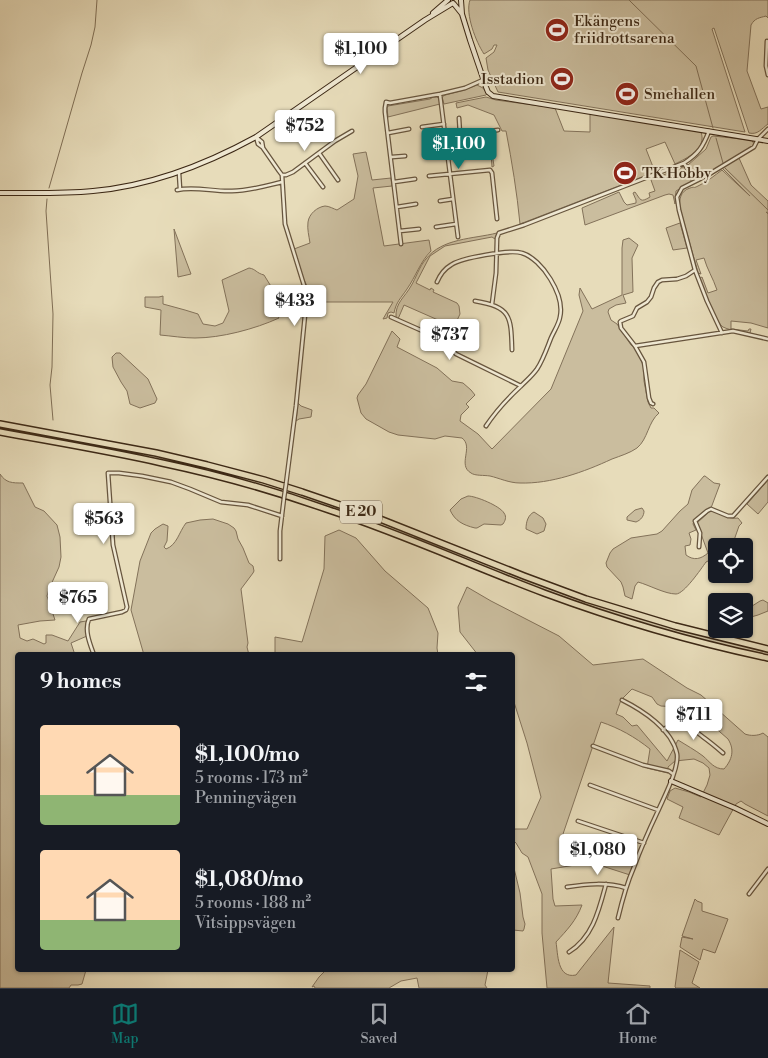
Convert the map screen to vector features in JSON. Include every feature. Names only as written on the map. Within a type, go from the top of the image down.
[{"type":"highway","name":"E 20","points":[[0,424],[139,449],[207,464],[264,480],[375,517],[600,604],[683,628],[768,649]]},
{"type":"highway","name":"E 20","points":[[0,432],[162,463],[269,490],[369,524],[528,587],[598,612],[673,635],[768,658]]},
{"type":"main road","points":[[451,2],[457,4],[461,0]]},
{"type":"main road","points":[[461,0],[462,14],[483,80],[488,92],[493,96],[768,141]]},
{"type":"main road","points":[[451,2],[462,14]]},
{"type":"main road","points":[[0,193],[82,192],[108,189],[140,184],[204,163],[256,136],[451,2]]},
{"type":"main road","points":[[671,780],[768,824]]},
{"type":"street","points":[[767,41],[766,68],[768,75]]},
{"type":"street","points":[[401,244],[385,108],[386,102],[390,103],[440,94],[465,88],[483,80]]},
{"type":"street","points":[[440,94],[458,237]]},
{"type":"street","points":[[459,118],[460,134]]},
{"type":"street","points":[[422,127],[444,124]]},
{"type":"street","points":[[722,333],[695,270],[679,210],[678,194],[682,188],[751,149],[768,129]]},
{"type":"street","points":[[388,132],[409,130]]},
{"type":"street","points":[[446,137],[498,130]]},
{"type":"street","points":[[282,175],[290,174],[352,131]]},
{"type":"street","points":[[492,304],[497,238],[500,232],[532,222],[684,163],[699,151],[709,131]]},
{"type":"street","points":[[256,136],[258,144],[263,148],[282,175],[285,224],[307,295],[296,406],[282,516],[280,559]]},
{"type":"street","points":[[426,152],[447,149]]},
{"type":"street","points":[[319,153],[338,180]]},
{"type":"street","points":[[391,158],[405,156]]},
{"type":"street","points":[[306,163],[323,187]]},
{"type":"street","points":[[684,163],[690,173],[698,180]]},
{"type":"street","points":[[429,176],[490,170],[492,173],[497,218]]},
{"type":"street","points":[[179,172],[178,189],[248,190],[282,182]]},
{"type":"street","points":[[394,182],[415,180]]},
{"type":"street","points":[[440,201],[453,199]]},
{"type":"street","points":[[397,207],[416,204]]},
{"type":"street","points":[[436,227],[457,224]]},
{"type":"street","points":[[400,231],[419,229]]},
{"type":"street","points":[[437,282],[444,270],[454,263],[517,252],[538,262],[557,292],[560,304],[560,319],[539,366],[486,426]]},
{"type":"street","points":[[653,404],[649,398],[644,362],[620,326],[621,320],[633,316],[637,308],[647,302],[658,282],[677,279],[695,270]]},
{"type":"street","points":[[475,301],[492,304],[503,311],[510,322],[512,350]]},
{"type":"street","points":[[391,317],[443,340],[456,354],[521,386]]},
{"type":"street","points":[[635,346],[737,331],[768,338]]},
{"type":"street","points":[[93,652],[87,633],[89,619],[124,612],[127,609],[113,545],[108,473],[142,476],[170,482],[216,501],[248,505],[282,516]]},
{"type":"street","points":[[699,547],[700,533],[695,521],[706,511],[711,510],[733,516],[768,477]]},
{"type":"street","points":[[618,918],[626,888],[671,780],[677,760],[673,743],[656,722],[644,712],[622,700]]},
{"type":"street","points":[[663,730],[673,724],[686,724],[723,752]]},
{"type":"street","points":[[593,746],[673,774]]},
{"type":"street","points":[[590,786],[658,810]]},
{"type":"street","points":[[578,821],[644,843]]},
{"type":"street","points":[[749,894],[768,869]]},
{"type":"street","points":[[567,886],[606,884],[626,888]]},
{"type":"street","points":[[569,952],[578,946],[594,924],[606,884]]},
{"type":"shaded area","points":[[470,0],[768,0],[768,18],[766,16],[757,19],[751,25],[747,71],[761,109],[768,107],[768,124],[757,132],[749,133],[714,28],[712,29],[745,132],[498,92],[488,70],[486,58],[494,52],[497,45],[494,45],[492,49],[484,54],[470,20]]},
{"type":"shaded area","points":[[477,85],[483,88],[486,95],[444,104],[442,97],[445,95]]},
{"type":"shaded area","points":[[433,97],[439,99],[440,104],[388,117],[388,106]]},
{"type":"shaded area","points":[[486,97],[555,108],[564,131],[590,132],[590,113],[701,132],[701,143],[695,152],[675,164],[665,142],[646,149],[655,172],[520,224],[506,131],[502,131],[494,115],[468,105],[457,108],[456,103]]},
{"type":"shaded area","points":[[459,136],[461,136],[463,149],[491,146],[494,166],[492,167],[491,154],[463,157]]},
{"type":"shaded area","points":[[713,136],[751,140],[754,145],[700,176],[692,172],[688,165],[706,149]]},
{"type":"shaded area","points":[[366,152],[372,180],[391,178],[392,186],[373,188],[384,246],[429,240],[431,251],[399,300],[394,313],[388,313],[387,318],[383,319],[393,302],[316,302],[308,304],[308,288],[301,274],[294,249],[310,243],[308,222],[314,211],[325,206],[337,210],[354,199],[358,176],[353,154]]},
{"type":"shaded area","points":[[739,158],[751,185],[768,201],[768,213],[766,212],[768,214],[768,328],[751,323],[731,321],[731,329],[748,331],[751,329],[750,333],[733,330],[723,327],[717,319],[700,278],[702,277],[708,293],[717,290],[704,258],[696,260],[701,274],[698,273],[680,208],[680,199],[684,191],[701,184],[722,170],[750,196],[722,168]]},
{"type":"shaded area","points":[[685,167],[691,182],[676,191],[675,204],[673,195],[669,194],[585,225],[582,208],[619,192],[627,205],[636,203],[633,193],[635,192],[641,200],[644,200],[650,197],[649,193],[655,191],[651,180]]},
{"type":"shaded area","points":[[680,223],[687,248],[673,250],[666,228]]},
{"type":"shaded area","points":[[174,229],[191,274],[178,277]]},
{"type":"shaded area","points":[[497,233],[495,239],[492,237],[445,246],[430,256],[416,283],[430,290],[431,288],[434,290],[433,292],[457,303],[460,314],[454,327],[404,305],[398,319],[396,317],[399,304],[419,269],[433,252],[440,247],[458,240]]},
{"type":"shaded area","points":[[629,238],[638,245],[632,258],[633,292],[623,295],[626,303],[616,305],[609,309],[608,312],[611,320],[617,324],[635,348],[644,368],[644,381],[648,402],[651,408],[654,408],[659,413],[652,421],[644,440],[637,448],[567,476],[544,482],[516,483],[490,476],[477,475],[467,470],[465,461],[467,446],[462,438],[445,436],[435,439],[398,435],[366,419],[361,413],[358,395],[366,384],[392,331],[400,339],[397,347],[437,368],[452,381],[463,383],[471,390],[475,395],[466,404],[469,407],[461,415],[460,421],[478,434],[492,449],[551,389],[583,311],[579,295],[580,288],[592,309],[622,295],[622,248],[623,240]]},
{"type":"shaded area","points":[[249,268],[264,275],[272,288],[269,300],[279,318],[227,335],[191,338],[160,335],[161,310],[145,307],[145,297],[163,296],[163,304],[198,314],[203,324],[215,326],[223,323],[229,311],[222,280]]},
{"type":"shaded area","points":[[116,353],[120,353],[148,379],[157,399],[155,403],[140,408],[130,404],[127,391],[113,367],[112,357]]},
{"type":"shaded area","points":[[298,403],[312,410],[311,417],[296,421]]},
{"type":"shaded area","points":[[0,474],[10,482],[23,483],[35,507],[44,511],[57,525],[60,537],[61,557],[59,567],[47,596],[55,620],[18,625],[20,638],[27,641],[33,639],[44,644],[46,643],[46,635],[52,635],[68,641],[80,622],[86,621],[87,636],[71,643],[74,652],[15,652],[15,972],[85,972],[82,984],[71,985],[69,988],[0,988]]},
{"type":"shaded area","points":[[704,476],[714,483],[720,484],[711,508],[694,521],[693,524],[696,530],[689,533],[690,545],[685,546],[686,555],[697,558],[703,557],[708,553],[708,561],[692,581],[679,593],[667,593],[638,582],[632,599],[625,596],[621,582],[607,567],[606,563],[610,553],[613,549],[631,538],[657,534],[662,531],[688,504],[692,490]]},
{"type":"shaded area","points":[[768,480],[768,502],[758,514],[747,504]]},
{"type":"shaded area","points":[[468,496],[488,502],[502,510],[505,516],[503,524],[484,524],[475,528],[457,520],[450,510],[461,499]]},
{"type":"shaded area","points":[[642,508],[644,513],[639,520],[636,522],[627,520],[627,517],[635,510]]},
{"type":"shaded area","points":[[710,511],[731,518],[738,518],[742,523],[735,538],[708,538],[708,553],[697,523]]},
{"type":"shaded area","points":[[534,512],[543,518],[546,524],[544,531],[537,534],[526,529],[528,519]]},
{"type":"shaded area","points":[[213,519],[234,528],[249,563],[253,566],[253,573],[241,589],[248,652],[143,652],[131,610],[140,561],[151,533],[163,524],[168,526],[167,541],[164,547],[166,549],[175,541],[186,523]]},
{"type":"shaded area","points":[[339,530],[356,538],[385,571],[428,608],[438,633],[438,652],[275,652],[275,637],[302,642],[324,569],[325,536]]},
{"type":"shaded area","points":[[411,538],[423,538],[589,602],[640,619],[708,638],[768,651],[768,656],[660,629],[570,600]]},
{"type":"shaded area","points":[[467,587],[559,636],[593,665],[643,659],[701,695],[745,734],[759,735],[763,733],[768,737],[768,816],[741,801],[736,804],[719,835],[679,818],[683,807],[667,799],[670,791],[675,788],[701,797],[710,775],[709,768],[694,759],[675,761],[668,767],[668,773],[647,768],[650,749],[627,733],[601,722],[563,837],[588,839],[637,858],[630,875],[587,863],[551,869],[555,906],[582,905],[574,921],[556,942],[558,959],[565,973],[576,975],[614,927],[608,983],[650,986],[650,988],[547,988],[542,933],[542,894],[528,857],[522,853],[515,842],[515,829],[527,829],[541,797],[515,705],[515,652],[476,652],[460,632],[458,607]],"holes":[[[632,689],[652,697],[657,704],[677,707],[686,705],[696,711],[728,739],[732,755],[724,769],[715,766],[678,740],[667,761],[637,725],[632,726],[623,717],[616,714],[621,700]]]},
{"type":"shaded area","points":[[763,600],[768,603],[768,611],[753,616],[753,605]]},
{"type":"shaded area","points":[[515,872],[525,924],[523,931],[515,930]]},
{"type":"shaded area","points":[[695,899],[702,903],[702,911],[728,919],[715,953],[703,949],[700,960],[680,947],[682,937],[693,939],[682,936]]},
{"type":"shaded area","points":[[680,950],[699,962],[692,983],[700,988],[675,987]]},
{"type":"shaded area","points":[[324,972],[488,972],[485,985],[487,988],[419,988],[417,978],[401,981],[389,988],[312,987]]},
{"type":"waterway","points":[[49,188],[91,45],[95,27],[97,0]]},
{"type":"waterway","points":[[629,0],[696,66],[713,128]]},
{"type":"waterway","points":[[716,138],[723,163]]},
{"type":"waterway","points":[[725,168],[768,210]]},
{"type":"waterway","points":[[47,199],[46,211],[53,314],[50,385],[53,420]]},
{"type":"place","name":"Ekängens friidrottsarena","points":[[557,30]]},
{"type":"place","name":"Isstadion","points":[[562,79]]},
{"type":"place","name":"Smehallen","points":[[627,94]]},
{"type":"place","name":"TK Hobby","points":[[625,173]]}]
